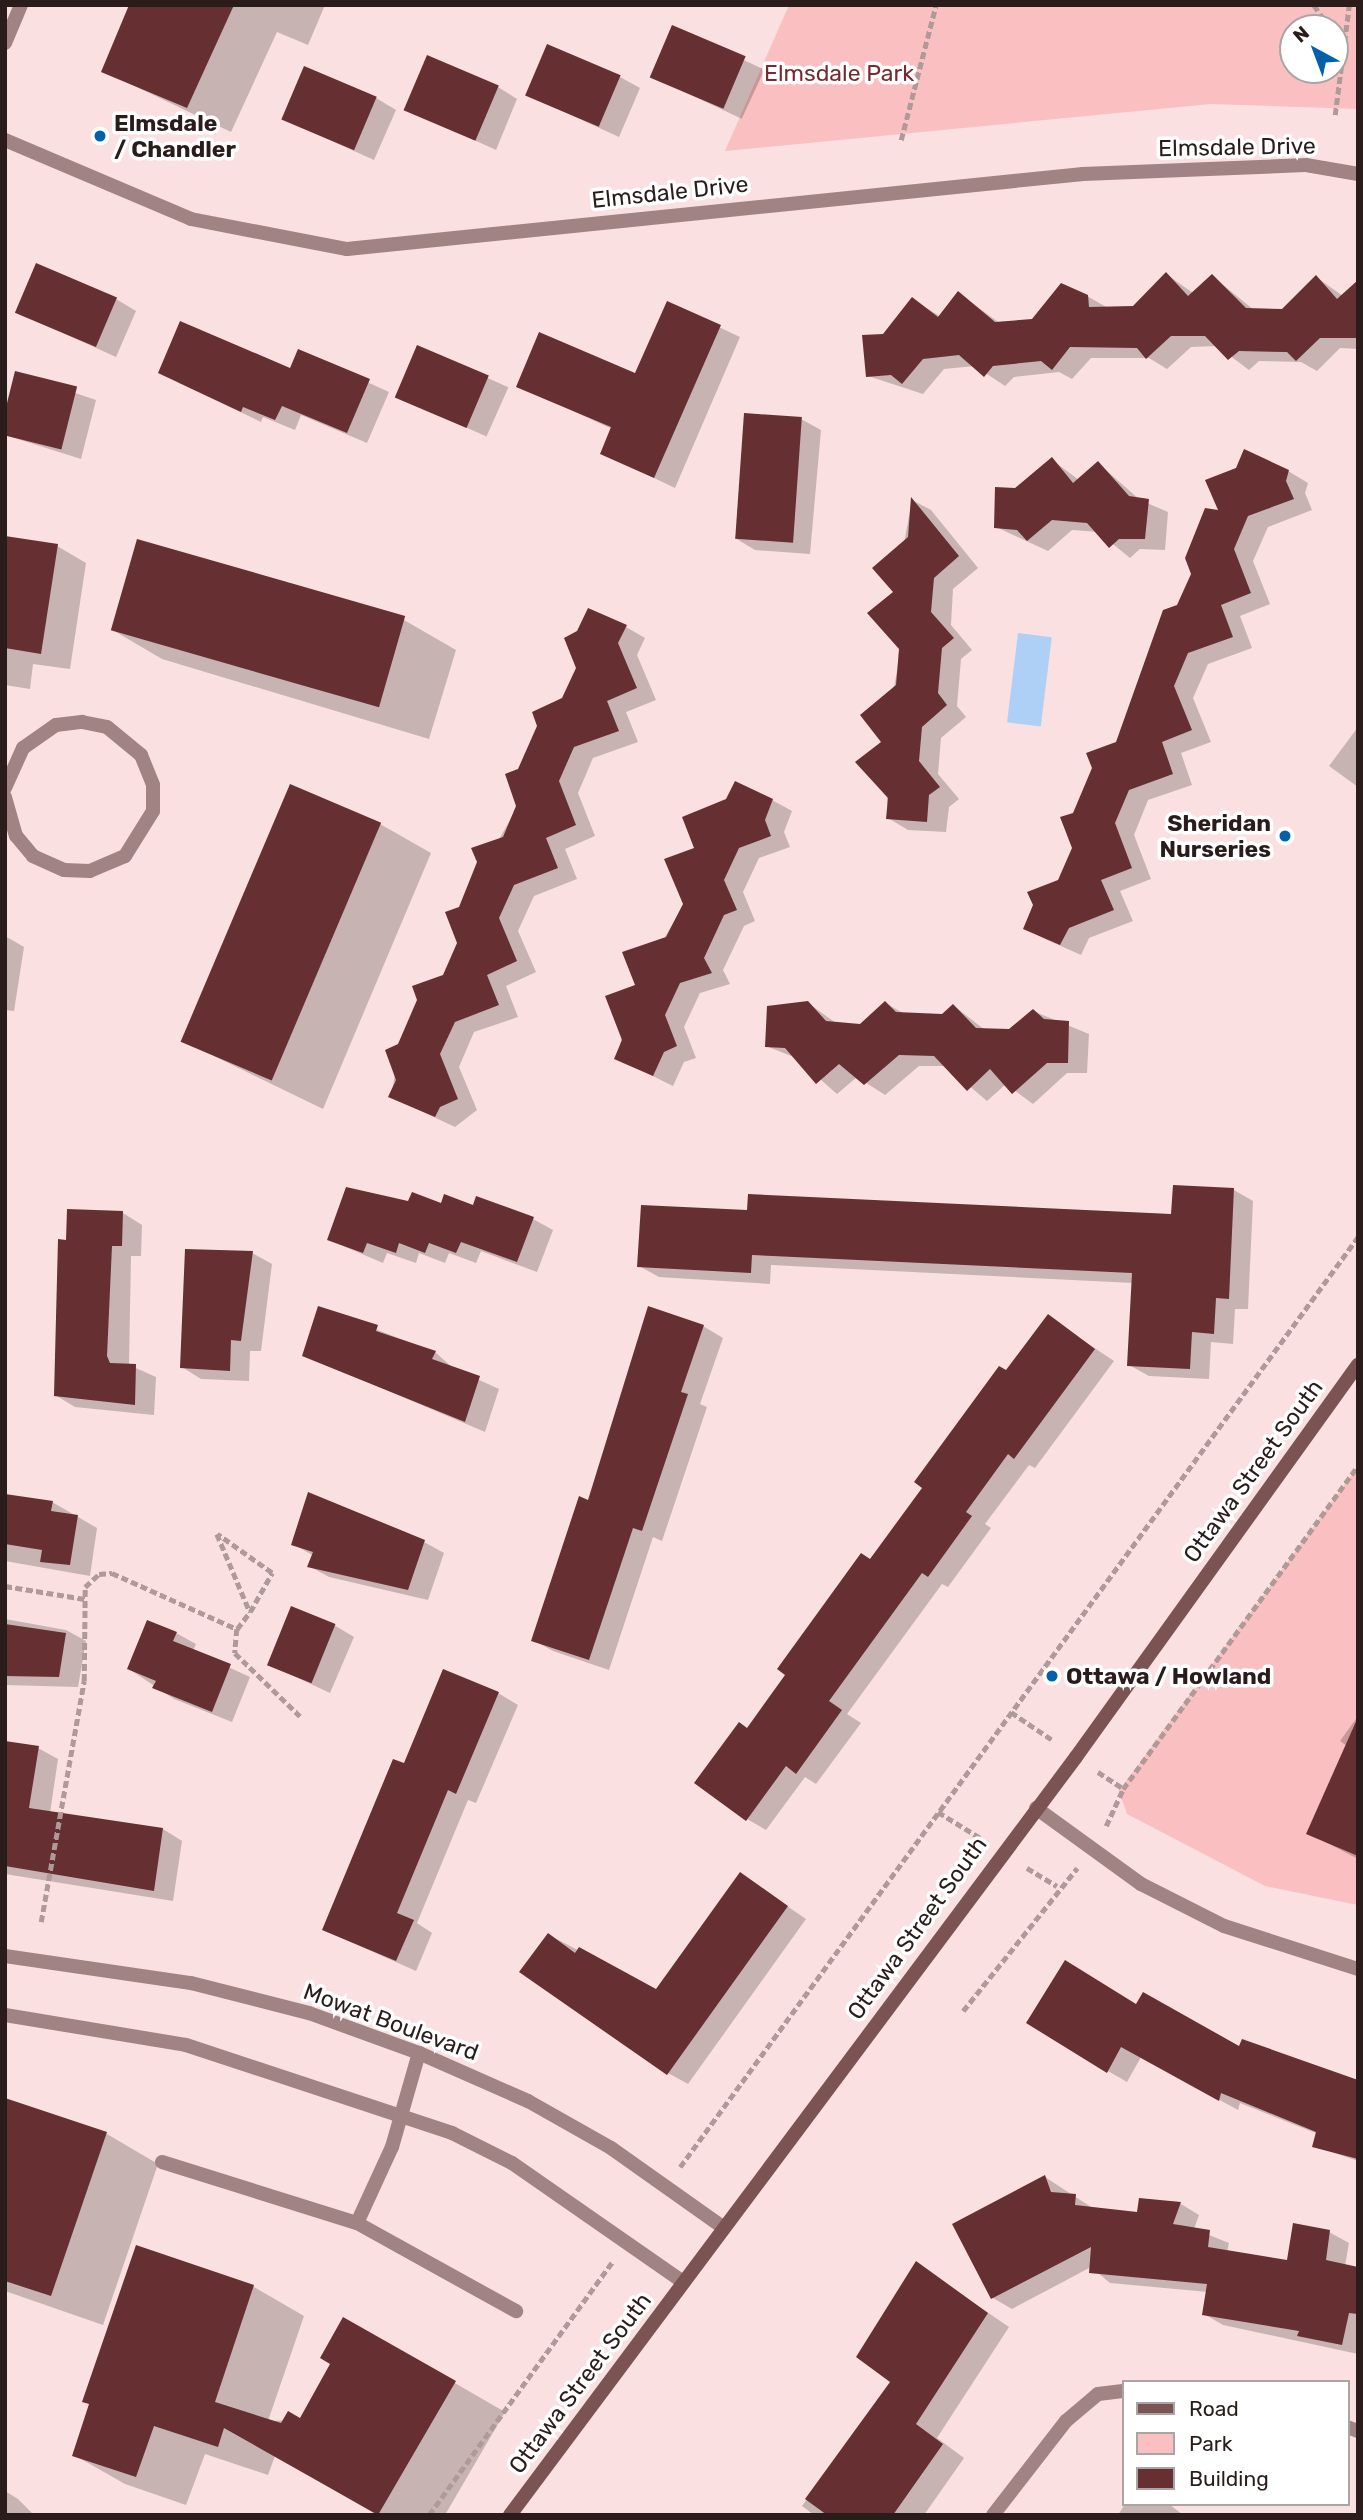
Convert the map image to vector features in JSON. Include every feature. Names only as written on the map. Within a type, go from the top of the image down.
[{"type":"main road","name":"Ottawa Street South","points":[[510,2515],[1036,1808],[1358,1365]]},
{"type":"street","points":[[5,43],[22,5]]},
{"type":"street","name":"Elmsdale Drive","points":[[5,140],[191,219],[347,249],[1083,174],[1306,165],[1358,174]]},
{"type":"street","points":[[5,788],[7,770],[23,748],[56,725],[107,727],[141,755],[153,785],[153,811],[125,856],[90,871],[64,870],[33,856],[16,836],[5,797]]},
{"type":"street","points":[[1036,1808],[1141,1884],[1224,1926],[1358,1969]]},
{"type":"street","name":"Mowat Boulevard","points":[[5,1956],[191,1983],[309,2013],[419,2053],[528,2101],[611,2148],[665,2189],[724,2228]]},
{"type":"street","points":[[5,2015],[186,2045],[402,2114],[512,2163],[628,2240],[683,2282]]},
{"type":"street","points":[[357,2223],[402,2114],[419,2053]]},
{"type":"street","points":[[162,2162],[357,2223],[516,2311]]},
{"type":"street","points":[[993,2515],[1066,2421],[1098,2394],[1122,2391]]},
{"type":"path","points":[[901,140],[936,5]]},
{"type":"path","points":[[1335,115],[1338,84]]},
{"type":"path","points":[[665,2189],[1358,1237]]},
{"type":"path","points":[[1110,1819],[1123,1789],[1358,1466]]},
{"type":"path","points":[[250,1612],[229,1569],[217,1534],[272,1573],[250,1612],[237,1629],[235,1653],[301,1717]]},
{"type":"path","points":[[41,1922],[84,1681],[85,1587],[99,1574],[112,1573],[237,1629]]},
{"type":"path","points":[[5,1586],[85,1599]]},
{"type":"path","points":[[1011,1712],[1025,1722]]},
{"type":"path","points":[[1111,1780],[1123,1789]]},
{"type":"path","points":[[938,1812],[954,1821]]},
{"type":"path","points":[[963,2011],[1057,1886],[1075,1871]]},
{"type":"path","points":[[1041,1877],[1057,1886]]},
{"type":"path","points":[[429,2515],[628,2240]]},
{"type":"green space","name":"Elmsdale Park","points":[[789,5],[1358,5],[1358,109],[1211,104],[725,151]]},
{"type":"green space","points":[[1358,1466],[1358,1905],[1265,1886],[1127,1814],[1119,1791]]},
{"type":"water","points":[[1018,633],[1052,637],[1041,726],[1007,722]]},
{"type":"building","points":[[129,5],[234,5],[187,108],[101,72]]},
{"type":"building","points":[[672,25],[746,56],[723,109],[650,77]]},
{"type":"building","points":[[547,44],[621,75],[599,127],[525,96]]},
{"type":"building","points":[[427,55],[499,85],[475,141],[404,110]]},
{"type":"building","points":[[304,66],[377,97],[354,150],[281,119]]},
{"type":"building","points":[[36,263],[117,297],[96,347],[15,313]]},
{"type":"building","points":[[1166,272],[1188,296],[1212,274],[1246,308],[1282,309],[1316,275],[1337,299],[1358,280],[1358,338],[1320,338],[1296,361],[1287,352],[1239,351],[1228,360],[1205,336],[1171,336],[1146,359],[1137,348],[1070,347],[1052,370],[1041,361],[993,366],[984,377],[959,355],[923,359],[902,384],[891,375],[866,377],[862,335],[883,334],[912,297],[938,317],[958,291],[995,322],[1032,319],[1061,283],[1088,295],[1089,307],[1133,306]]},
{"type":"building","points":[[667,301],[721,325],[654,478],[600,454],[611,427],[516,387],[539,332],[635,373]]},
{"type":"building","points":[[180,321],[290,368],[298,349],[370,379],[347,433],[282,406],[275,420],[243,407],[241,412],[158,373]]},
{"type":"building","points":[[417,345],[489,375],[467,428],[395,397]]},
{"type":"building","points":[[15,371],[77,386],[61,450],[5,435],[5,411]]},
{"type":"building","points":[[744,413],[802,417],[793,543],[735,539]]},
{"type":"building","points":[[1244,449],[1289,470],[1286,481],[1294,499],[1248,516],[1234,549],[1251,593],[1221,605],[1233,637],[1188,653],[1174,686],[1192,730],[1162,742],[1173,774],[1129,790],[1115,823],[1132,868],[1101,880],[1114,910],[1069,928],[1060,945],[1023,929],[1033,905],[1027,892],[1058,880],[1072,848],[1060,817],[1073,813],[1092,768],[1086,753],[1116,742],[1163,610],[1177,605],[1191,574],[1185,558],[1205,508],[1218,510],[1205,480],[1236,468]]},
{"type":"building","points":[[1052,457],[1073,483],[1098,461],[1129,496],[1149,499],[1145,539],[1119,539],[1109,548],[1087,523],[1052,520],[1027,541],[1017,530],[994,528],[995,487],[1015,488]]},
{"type":"building","points":[[911,497],[959,556],[934,578],[931,612],[954,638],[942,648],[938,693],[947,705],[922,727],[919,761],[940,787],[929,795],[927,822],[886,819],[888,798],[855,762],[881,742],[860,715],[896,685],[899,649],[867,613],[893,592],[872,568],[908,537]]},
{"type":"building","points":[[5,536],[58,544],[41,654],[5,648]]},
{"type":"building","points":[[137,539],[405,616],[379,707],[111,630]]},
{"type":"building","points":[[588,608],[627,625],[618,643],[637,688],[607,701],[619,731],[574,747],[559,781],[576,825],[546,838],[558,868],[514,885],[499,918],[517,961],[487,975],[499,1005],[455,1022],[440,1054],[458,1099],[440,1107],[435,1117],[388,1097],[396,1080],[385,1050],[398,1044],[417,1000],[412,986],[443,975],[457,943],[445,912],[459,907],[477,862],[471,848],[503,837],[516,806],[505,774],[518,769],[537,726],[532,712],[562,698],[576,668],[564,638],[577,631]]},
{"type":"building","points":[[735,781],[773,799],[765,820],[771,836],[739,848],[724,880],[737,910],[724,915],[704,958],[712,973],[680,983],[665,1015],[677,1046],[664,1052],[653,1076],[614,1059],[622,1040],[605,996],[635,985],[622,952],[666,937],[683,904],[664,859],[694,848],[682,817],[726,799]]},
{"type":"building","points":[[290,784],[381,823],[272,1080],[181,1042]]},
{"type":"building","points":[[808,1001],[826,1021],[860,1024],[885,1001],[896,1012],[942,1014],[953,1004],[976,1028],[1009,1029],[1033,1009],[1044,1019],[1069,1021],[1068,1063],[1047,1063],[1012,1094],[990,1069],[967,1091],[934,1056],[899,1055],[864,1085],[839,1064],[816,1084],[785,1048],[765,1047],[767,1006]]},
{"type":"building","points":[[1173,1185],[1234,1188],[1229,1299],[1216,1298],[1214,1334],[1192,1332],[1190,1369],[1127,1366],[1132,1273],[752,1255],[751,1273],[637,1267],[641,1205],[747,1210],[748,1194],[1171,1214]]},
{"type":"building","points":[[346,1187],[408,1201],[412,1192],[441,1203],[444,1194],[473,1205],[476,1196],[534,1217],[517,1262],[461,1242],[456,1253],[429,1243],[425,1253],[399,1243],[396,1253],[367,1243],[363,1253],[327,1240]]},
{"type":"building","points":[[67,1209],[123,1211],[122,1246],[112,1246],[107,1356],[110,1363],[136,1364],[135,1405],[54,1396],[58,1239],[66,1240]]},
{"type":"building","points":[[185,1249],[253,1251],[241,1341],[231,1340],[230,1371],[180,1368]]},
{"type":"building","points":[[318,1306],[378,1325],[376,1331],[436,1351],[432,1359],[480,1376],[465,1422],[302,1356]]},
{"type":"building","points":[[648,1306],[704,1325],[681,1392],[688,1394],[642,1531],[633,1528],[589,1660],[531,1641],[579,1496],[588,1500]]},
{"type":"building","points":[[1048,1314],[1095,1349],[1014,1459],[1008,1454],[966,1512],[972,1516],[928,1577],[922,1573],[829,1701],[842,1710],[796,1774],[786,1766],[746,1821],[694,1783],[739,1722],[747,1728],[785,1675],[777,1669],[861,1553],[870,1559],[922,1488],[914,1482],[999,1366],[1006,1370]]},
{"type":"building","points":[[308,1492],[425,1540],[408,1590],[307,1567],[313,1552],[291,1545]]},
{"type":"building","points":[[5,1494],[53,1501],[51,1511],[78,1515],[70,1565],[40,1562],[42,1550],[5,1544]]},
{"type":"building","points":[[291,1606],[336,1624],[312,1683],[267,1665]]},
{"type":"building","points":[[147,1620],[177,1632],[173,1641],[231,1664],[212,1712],[152,1688],[156,1681],[127,1669]]},
{"type":"building","points":[[5,1624],[66,1633],[59,1677],[5,1676]]},
{"type":"building","points":[[443,1669],[499,1692],[456,1794],[448,1790],[397,1913],[414,1920],[396,1961],[322,1930],[393,1759],[404,1763]]},
{"type":"building","points":[[1358,1717],[1358,1856],[1306,1834]]},
{"type":"building","points":[[5,1741],[39,1746],[29,1808],[163,1828],[154,1891],[5,1866]]},
{"type":"building","points":[[740,1872],[788,1906],[667,2075],[519,1972],[548,1933],[575,1953],[579,1947],[656,1989]]},
{"type":"building","points":[[1065,1960],[1136,2004],[1143,1992],[1239,2046],[1242,2039],[1358,2080],[1358,2159],[1312,2147],[1316,2132],[1221,2093],[1219,2101],[1121,2047],[1107,2073],[1026,2023]]},
{"type":"building","points":[[5,2098],[107,2132],[51,2296],[5,2281]]},
{"type":"building","points":[[1045,2175],[1051,2192],[1076,2194],[1075,2205],[1137,2212],[1139,2198],[1181,2202],[1173,2224],[1210,2230],[1208,2247],[1287,2260],[1293,2223],[1330,2230],[1326,2260],[1358,2267],[1358,2314],[1349,2313],[1342,2345],[1297,2336],[1299,2331],[1202,2315],[1207,2284],[1089,2273],[1091,2247],[991,2299],[952,2224]]},
{"type":"building","points":[[136,2245],[254,2285],[215,2402],[281,2423],[288,2411],[300,2418],[330,2364],[320,2358],[343,2317],[456,2381],[378,2515],[224,2428],[218,2447],[154,2426],[136,2477],[72,2456],[89,2404],[82,2402]]},
{"type":"building","points":[[916,2261],[988,2313],[916,2424],[943,2444],[893,2515],[827,2515],[805,2499],[890,2382],[856,2357]]},
{"type":"place","name":"Elmsdale / Chandler","points":[[100,136]]},
{"type":"place","name":"Sheridan Nurseries","points":[[1285,836]]},
{"type":"place","name":"Ottawa / Howland","points":[[1052,1676]]}]
